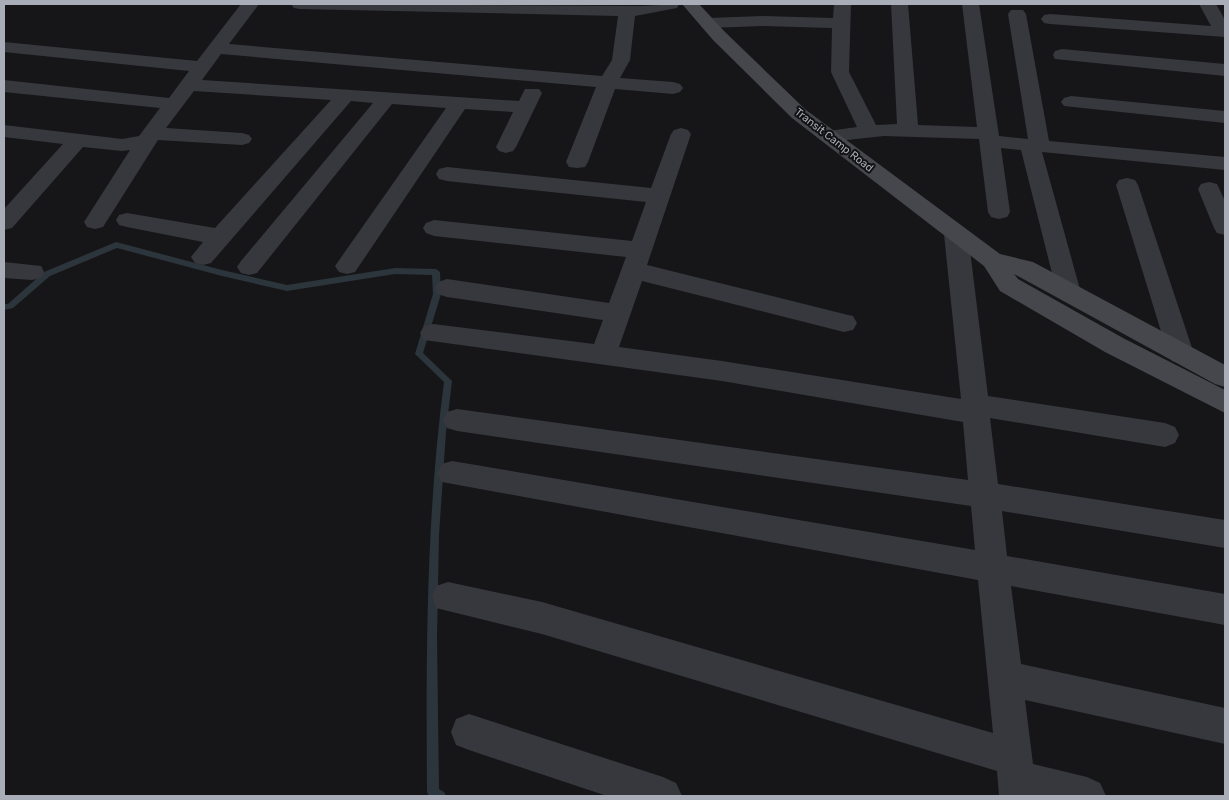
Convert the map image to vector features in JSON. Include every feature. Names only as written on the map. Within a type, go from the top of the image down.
[{"type":"main road","name":"Transit Camp Road","points":[[690,4],[799,114],[992,260],[1009,285],[1114,345],[1225,402]]},
{"type":"main road","name":"Transit Camp Road","points":[[992,260],[1025,268],[1225,377]]},
{"type":"street","points":[[95,222],[149,137],[250,4]]},
{"type":"street","points":[[300,4],[525,6],[627,11],[642,11],[672,4]]},
{"type":"street","points":[[842,4],[840,72],[870,132]]},
{"type":"street","points":[[900,4],[908,131]]},
{"type":"street","points":[[971,4],[999,212]]},
{"type":"street","points":[[1073,4],[1078,21]]},
{"type":"street","points":[[1208,4],[1224,32]]},
{"type":"street","points":[[577,162],[608,82],[621,60],[627,11]]},
{"type":"street","points":[[1017,14],[1035,145],[1069,292]]},
{"type":"street","points":[[1050,19],[1224,32]]},
{"type":"street","points":[[708,23],[763,21],[841,23]]},
{"type":"street","points":[[4,47],[202,67]]},
{"type":"street","points":[[216,48],[673,88]]},
{"type":"street","points":[[1062,54],[1225,70]]},
{"type":"street","points":[[506,147],[541,77]]},
{"type":"street","points":[[188,85],[525,107]]},
{"type":"street","points":[[4,86],[174,104]]},
{"type":"street","points":[[202,257],[346,95]]},
{"type":"street","points":[[249,267],[387,98]]},
{"type":"street","points":[[1071,102],[1225,117]]},
{"type":"street","points":[[347,266],[459,103]]},
{"type":"street","points":[[4,131],[122,145],[149,137],[242,139]]},
{"type":"street","points":[[828,136],[908,131],[988,137],[1035,145],[1225,164]]},
{"type":"street","points":[[603,356],[635,260],[681,134]]},
{"type":"street","points":[[4,223],[78,140]]},
{"type":"street","points":[[447,174],[659,196]]},
{"type":"street","points":[[1127,185],[1181,354]]},
{"type":"street","points":[[1209,189],[1225,228]]},
{"type":"street","points":[[127,220],[220,237]]},
{"type":"street","points":[[434,228],[635,260],[844,323]]},
{"type":"street","points":[[956,234],[1016,778]]},
{"type":"street","points":[[4,270],[32,272]]},
{"type":"street","points":[[447,288],[618,313]]},
{"type":"street","points":[[434,333],[722,371],[1165,435]]},
{"type":"street","points":[[457,420],[985,495],[1225,534]]},
{"type":"street","points":[[452,473],[1225,609]]},
{"type":"street","points":[[448,597],[542,618],[1016,778],[1086,796]]},
{"type":"street","points":[[1005,678],[1225,726]]},
{"type":"street","points":[[469,732],[663,796]]},
{"type":"waterway","points":[[4,307],[10,306],[47,274],[116,245],[287,288],[395,271],[436,272],[437,294],[419,354],[448,381],[437,483],[433,586],[433,792],[440,796]]}]
